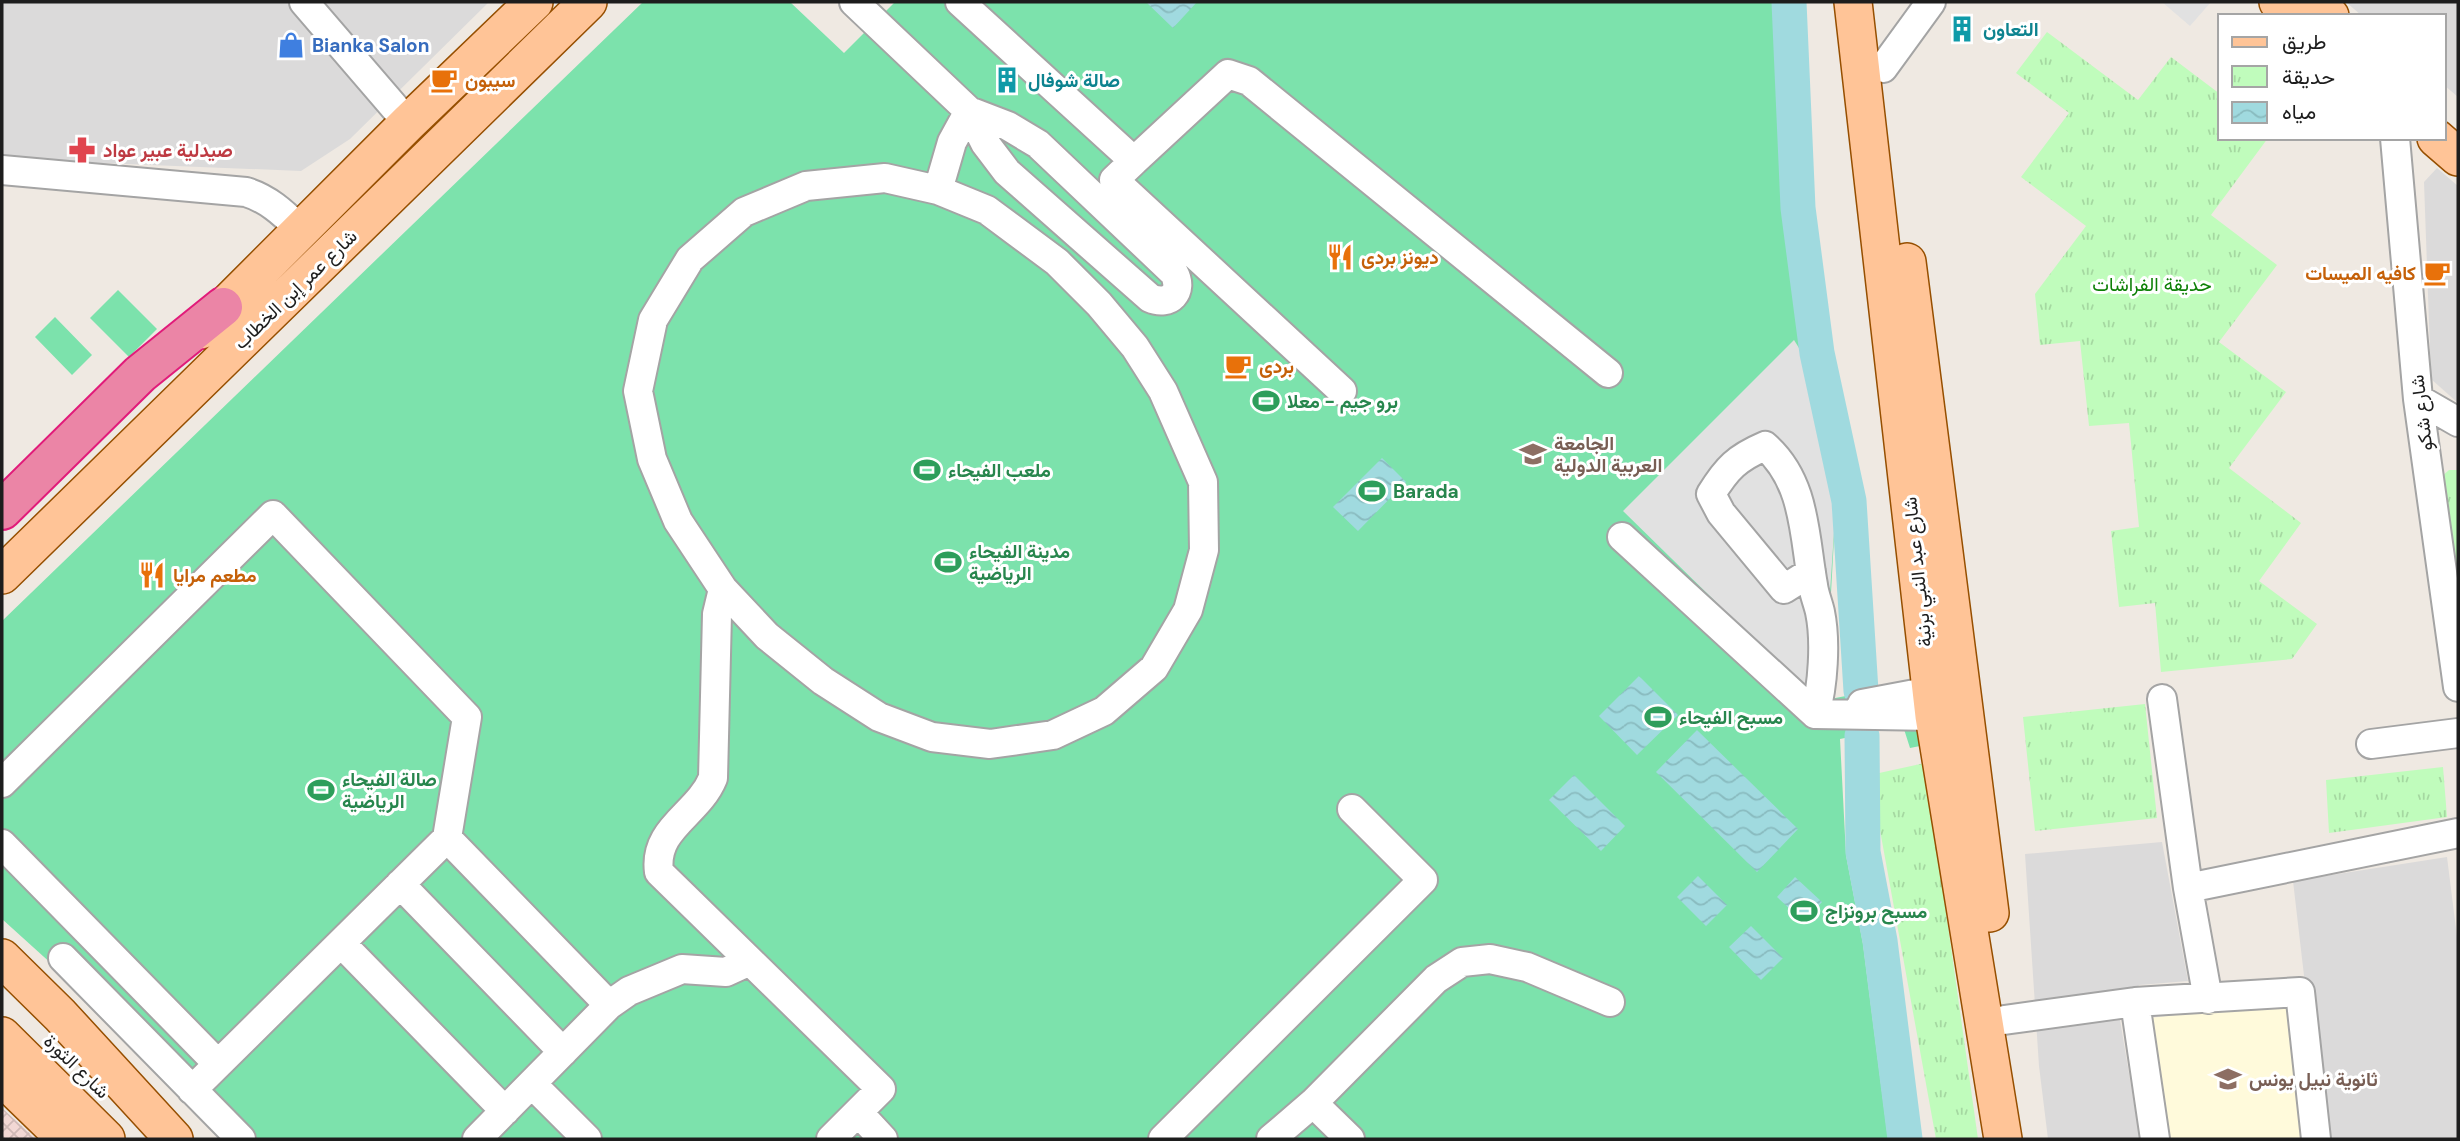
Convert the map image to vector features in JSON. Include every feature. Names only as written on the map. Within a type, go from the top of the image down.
[{"type":"highway","points":[[2,510],[140,374],[223,307]]},
{"type":"main road","name":"شارع عمر إبن الخطاب","points":[[2,531],[408,122],[534,2]]},
{"type":"main road","name":"شارع عمر إبن الخطاب","points":[[2,575],[588,2]]},
{"type":"main road","name":"شارع عبد النبي برنية","points":[[1853,2],[1932,703],[2003,1139]]},
{"type":"main road","name":"شارع عبد النبي برنية","points":[[1874,2],[2004,1020],[2023,1139]]},
{"type":"main road","points":[[2278,2],[2317,9]]},
{"type":"main road","points":[[2438,140],[2458,157]]},
{"type":"main road","points":[[2,958],[17,989],[60,1015],[174,1139]]},
{"type":"main road","name":"شارع الثورة","points":[[17,989],[152,1139]]},
{"type":"main road","name":"شارع الثورة","points":[[2,1036],[106,1139]]},
{"type":"main road","points":[[2,1077],[66,1139]]},
{"type":"street","points":[[304,2],[408,122]]},
{"type":"street","points":[[960,2],[1135,161]]},
{"type":"street","points":[[1882,68],[1931,2]]},
{"type":"street","points":[[858,3],[969,111],[997,161],[1150,298],[1158,302],[1174,297],[1179,281],[1174,273],[1038,144],[1024,134],[969,111]]},
{"type":"street","points":[[1342,391],[1114,180],[1228,74],[1249,81],[1608,373]]},
{"type":"street","points":[[938,190],[952,142],[969,111]]},
{"type":"street","points":[[997,161],[1024,134]]},
{"type":"street","name":"شارع شكو","points":[[2395,140],[2418,399],[2458,687]]},
{"type":"street","points":[[2,170],[246,191],[271,203],[301,230]]},
{"type":"street","points":[[885,178],[938,190],[987,210],[1057,262],[1099,304],[1135,347],[1163,391],[1203,482],[1204,550],[1188,610],[1154,668],[1104,711],[1053,735],[990,744],[932,737],[879,717],[823,681],[767,636],[723,589],[678,520],[652,459],[638,391],[653,320],[690,259],[744,212],[806,186],[885,178]]},
{"type":"street","points":[[2418,399],[2458,422]]},
{"type":"street","points":[[1811,572],[1784,589],[1721,513],[1711,494],[1740,457],[1765,446],[1780,459],[1793,485],[1809,551],[1820,614],[1819,697],[1828,715]]},
{"type":"street","points":[[2,783],[274,514],[467,717],[447,838],[192,1090]]},
{"type":"street","points":[[1622,537],[1828,715]]},
{"type":"street","points":[[723,589],[717,614],[713,778],[707,793],[669,832],[660,846],[657,859],[659,872],[881,1089],[831,1139]]},
{"type":"street","points":[[2162,699],[2188,888],[2208,999]]},
{"type":"street","points":[[1828,715],[1864,703],[1932,703]]},
{"type":"street","points":[[2371,744],[2458,733]]},
{"type":"street","points":[[1163,1139],[1423,880],[1352,808]]},
{"type":"street","points":[[2188,888],[2458,833]]},
{"type":"street","points":[[447,838],[609,1005]]},
{"type":"street","points":[[2,844],[218,1064]]},
{"type":"street","points":[[400,884],[563,1052]]},
{"type":"street","points":[[17,989],[63,958],[89,933]]},
{"type":"street","points":[[341,943],[505,1111]]},
{"type":"street","points":[[63,958],[241,1139]]},
{"type":"street","points":[[1271,1139],[1314,1103],[1436,979],[1462,961],[1490,958],[1527,967],[1611,1002]]},
{"type":"street","points":[[477,1139],[609,1005],[629,991],[682,969],[726,972],[750,961]]},
{"type":"street","points":[[60,1015],[117,962]]},
{"type":"street","points":[[2004,1020],[2135,1002],[2300,992],[2316,1139]]},
{"type":"street","points":[[2135,1002],[2155,1139]]},
{"type":"street","points":[[532,1084],[587,1139]]},
{"type":"street","points":[[1314,1103],[1350,1139]]},
{"type":"street","points":[[858,1112],[883,1139]]},
{"type":"shaded area","points":[[2,2],[489,2],[350,139],[301,171],[2,159]]},
{"type":"shaded area","points":[[2162,2],[2211,2],[2190,26]]},
{"type":"shaded area","points":[[2346,2],[2458,2],[2458,97],[2446,87],[2446,14],[2360,14]]},
{"type":"shaded area","points":[[2437,168],[2458,186],[2458,403],[2431,379],[2424,182]]},
{"type":"shaded area","points":[[1794,340],[1804,356],[1836,503],[1825,667],[1819,703],[1623,511]]},
{"type":"shaded area","points":[[2162,842],[2188,981],[2139,985],[2120,1020],[2140,1139],[2048,1139],[2039,1066],[2025,854]]},
{"type":"shaded area","points":[[2447,857],[2458,945],[2458,1139],[2323,1139],[2293,881]]},
{"type":"shaded area","name":"ثانوية نبيل يونس","points":[[2289,1001],[2305,1139],[2165,1139],[2151,1018]]},
{"type":"shaded area","points":[[2,1108],[36,1139],[2,1139]]},
{"type":"green space","name":"مدينة الفيحاء الرياضية","points":[[643,2],[790,2],[844,53],[895,2],[1776,2],[1785,210],[1804,356],[1836,503],[1825,700],[1913,683],[1920,746],[1910,748],[1903,726],[1840,739],[1846,855],[1863,944],[1888,1139],[222,1139],[54,966],[2,919],[2,621]]},
{"type":"green space","name":"حديقة الفراشات","points":[[2047,32],[2138,100],[2171,57],[2218,92],[2218,140],[2267,140],[2211,215],[2277,265],[2219,342],[2286,392],[2229,468],[2301,523],[2259,581],[2317,624],[2292,659],[2161,672],[2155,603],[2119,607],[2111,531],[2139,527],[2129,423],[2089,426],[2080,341],[2040,345],[2035,294],[2086,226],[2021,177],[2069,113],[2016,73]]},
{"type":"green space","points":[[118,290],[157,329],[129,357],[90,318]]},
{"type":"green space","points":[[55,317],[92,355],[72,375],[35,337]]},
{"type":"green space","points":[[2449,470],[2458,470],[2458,647],[2440,478]]},
{"type":"green space","points":[[2145,704],[2157,818],[2035,831],[2023,717]]},
{"type":"green space","points":[[1925,763],[1978,1139],[1936,1139],[1870,775]]},
{"type":"green space","points":[[2443,767],[2447,817],[2329,833],[2326,780]]},
{"type":"water","points":[[1146,2],[1197,2],[1173,28]]},
{"type":"water","points":[[1382,458],[1406,482],[1358,531],[1333,507]]},
{"type":"water","points":[[1639,676],[1678,715],[1637,755],[1599,716]]},
{"type":"water","points":[[1697,730],[1798,829],[1757,872],[1656,772]]},
{"type":"water","points":[[1574,775],[1625,826],[1601,851],[1549,800]]},
{"type":"water","points":[[1698,876],[1727,905],[1706,926],[1677,897]]},
{"type":"water","points":[[1795,877],[1822,902],[1804,922],[1777,897]]},
{"type":"water","points":[[1751,926],[1783,958],[1761,980],[1729,947]]},
{"type":"waterway","points":[[1789,2],[1798,208],[1817,353],[1849,501],[1861,691]]},
{"type":"waterway","points":[[1862,736],[1863,852],[1880,941],[1905,1139]]},
{"type":"place","name":"التعاون","points":[[1962,29]]},
{"type":"place","name":"Bianka Salon","points":[[291,45]]},
{"type":"place","name":"سيبون","points":[[444,80]]},
{"type":"place","name":"صالة شوفال","points":[[1007,80]]},
{"type":"place","name":"صيدلية عبير عواد","points":[[82,150]]},
{"type":"place","name":"ديونز بردى","points":[[1340,257]]},
{"type":"place","name":"كافيه الميسات","points":[[2437,273]]},
{"type":"place","name":"بردى","points":[[1238,366]]},
{"type":"place","name":"برو جيم - معلا","points":[[1266,401]]},
{"type":"place","name":"الجامعة العربية الدولية","points":[[1533,454]]},
{"type":"place","name":"ملعب الفيحاء","points":[[927,470]]},
{"type":"place","name":"Barada","points":[[1372,491]]},
{"type":"place","name":"مدينة الفيحاء الرياضية","points":[[948,562]]},
{"type":"place","name":"مطعم مرايا","points":[[152,575]]},
{"type":"place","name":"مسبح الفيحاء","points":[[1658,717]]},
{"type":"place","name":"صالة الفيحاء الرياضية","points":[[321,790]]},
{"type":"place","name":"مسبح برونزاج","points":[[1804,911]]},
{"type":"place","name":"ثانوية نبيل يونس","points":[[2228,1079]]}]
